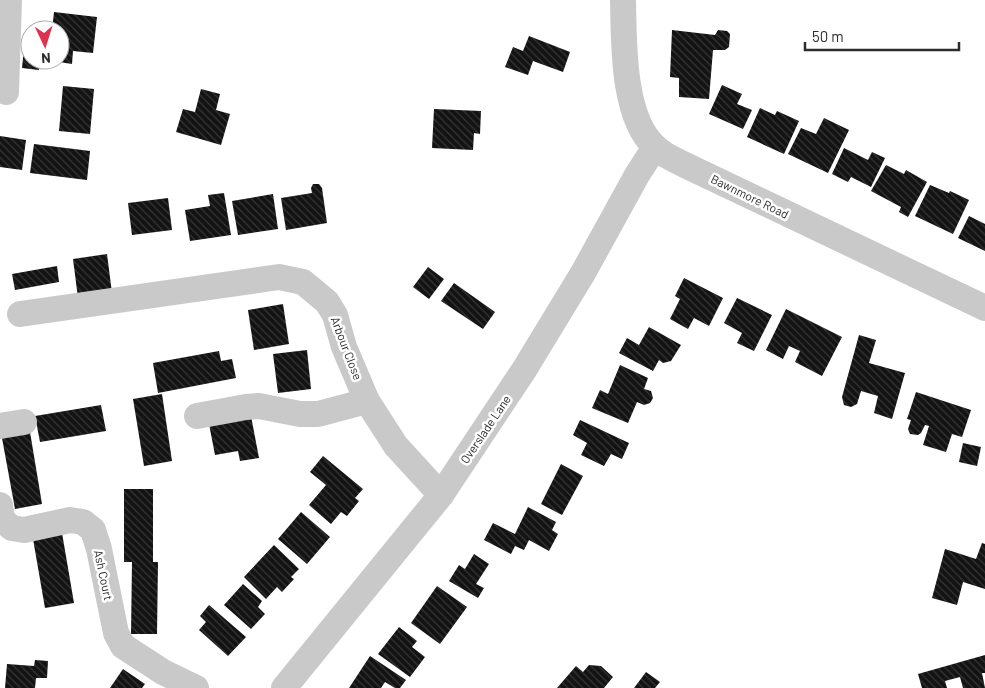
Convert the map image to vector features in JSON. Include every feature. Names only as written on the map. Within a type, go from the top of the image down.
[{"type":"street","points":[[6,92],[9,0]]},
{"type":"street","name":"Bawnmore Road","points":[[623,0],[626,70],[633,108],[643,131],[655,147],[672,158],[985,308]]},
{"type":"street","name":"Overslade Lane","points":[[284,688],[441,495],[524,370],[655,147]]},
{"type":"street","name":"Arbour Close","points":[[20,314],[280,277],[303,282],[327,302],[335,315],[344,347],[367,401],[396,446],[441,495]]},
{"type":"street","points":[[197,416],[259,406],[300,414],[318,414],[367,401]]},
{"type":"street","name":"Ash Court","points":[[0,505],[2,520],[12,528],[24,530],[70,520],[83,522],[93,530],[116,633],[123,646],[163,672],[196,688]]},
{"type":"building","points":[[54,12],[97,17],[93,53],[73,51],[72,64],[70,64],[70,20],[53,20]]},
{"type":"building","points":[[672,30],[715,35],[718,30],[727,31],[730,34],[729,47],[725,50],[713,50],[709,99],[679,97],[679,78],[670,77]]},
{"type":"building","points":[[529,36],[570,52],[563,72],[533,61],[528,75],[505,67],[513,47],[523,51]]},
{"type":"building","points":[[722,85],[742,94],[737,104],[752,110],[743,129],[709,114]]},
{"type":"building","points":[[63,86],[94,89],[90,134],[59,131]]},
{"type":"building","points":[[201,89],[220,94],[216,110],[230,114],[221,145],[176,132],[183,109],[195,112]]},
{"type":"building","points":[[760,108],[775,115],[777,111],[799,121],[784,154],[747,137]]},
{"type":"building","points":[[434,109],[481,111],[480,134],[474,133],[473,150],[432,148]]},
{"type":"building","points":[[824,118],[849,130],[828,173],[788,154],[801,128],[816,134]]},
{"type":"building","points":[[0,136],[26,140],[22,170],[0,167]]},
{"type":"building","points":[[34,144],[90,151],[87,180],[30,173]]},
{"type":"building","points":[[844,148],[868,160],[872,152],[885,158],[871,187],[851,177],[848,182],[832,174]]},
{"type":"building","points":[[886,165],[904,174],[906,170],[927,182],[908,217],[899,212],[901,207],[871,191]]},
{"type":"building","points":[[313,184],[319,184],[322,188],[327,223],[286,230],[281,198],[312,193],[311,188]]},
{"type":"building","points":[[930,185],[949,193],[950,191],[969,200],[953,234],[915,216]]},
{"type":"building","points":[[224,193],[231,235],[190,241],[185,210],[210,206],[208,195]]},
{"type":"building","points":[[273,194],[278,229],[238,235],[232,201]]},
{"type":"building","points":[[168,198],[172,230],[132,235],[128,203]]},
{"type":"building","points":[[969,216],[985,224],[985,251],[958,238]]},
{"type":"building","points":[[107,254],[112,293],[78,298],[73,259]]},
{"type":"building","points":[[57,266],[59,282],[15,290],[12,274]]},
{"type":"building","points":[[428,267],[444,279],[429,299],[413,287]]},
{"type":"building","points":[[684,278],[723,298],[709,326],[694,318],[688,329],[670,319],[680,299],[675,296]]},
{"type":"building","points":[[454,283],[495,312],[483,329],[441,301]]},
{"type":"building","points":[[737,298],[772,315],[754,351],[737,343],[742,333],[724,323]]},
{"type":"building","points":[[283,304],[289,344],[254,350],[248,310]]},
{"type":"building","points":[[786,309],[842,337],[822,376],[795,362],[800,351],[789,346],[783,359],[766,350]]},
{"type":"building","points":[[649,327],[681,345],[671,361],[663,363],[659,360],[653,371],[619,353],[627,338],[639,345]]},
{"type":"building","points":[[859,335],[876,340],[869,363],[905,373],[892,419],[874,413],[878,396],[861,391],[857,404],[851,407],[844,405],[842,397]]},
{"type":"building","points":[[307,350],[311,389],[278,393],[273,354]]},
{"type":"building","points":[[219,351],[221,361],[232,359],[236,378],[158,393],[153,363]]},
{"type":"building","points":[[620,365],[648,378],[644,389],[651,391],[653,398],[650,403],[644,405],[637,402],[628,423],[592,408],[600,390],[608,394]]},
{"type":"building","points":[[916,392],[971,410],[962,437],[952,434],[946,452],[923,445],[929,426],[925,425],[918,435],[910,434],[908,429],[911,420],[907,419]]},
{"type":"building","points":[[162,394],[172,461],[144,466],[133,399]]},
{"type":"building","points":[[101,405],[106,431],[40,442],[35,416]]},
{"type":"building","points":[[251,416],[259,458],[240,461],[238,451],[215,455],[209,424]]},
{"type":"building","points":[[580,420],[629,443],[622,459],[611,454],[604,466],[581,455],[587,443],[573,435]]},
{"type":"building","points":[[30,432],[42,504],[15,509],[2,438]]},
{"type":"building","points":[[963,443],[981,447],[977,466],[959,462]]},
{"type":"building","points":[[323,456],[363,489],[355,498],[359,501],[347,516],[341,512],[331,524],[309,505],[326,485],[310,472]]},
{"type":"building","points":[[561,464],[583,476],[562,515],[541,504]]},
{"type":"building","points":[[124,489],[153,489],[153,562],[158,562],[157,634],[131,634],[132,562],[124,562]]},
{"type":"building","points":[[528,507],[556,522],[552,530],[558,534],[549,551],[529,540],[524,550],[515,546],[511,554],[484,540],[493,523],[515,534]]},
{"type":"building","points":[[301,512],[330,537],[307,564],[278,539]]},
{"type":"building","points":[[62,533],[74,603],[45,608],[33,539]]},
{"type":"building","points":[[982,543],[985,544],[985,589],[963,582],[957,605],[932,598],[945,549],[976,559]]},
{"type":"building","points":[[274,545],[299,569],[291,577],[294,579],[282,592],[277,587],[266,599],[244,577]]},
{"type":"building","points":[[474,554],[489,564],[476,584],[484,588],[478,598],[449,581],[459,565],[465,569]]},
{"type":"building","points":[[243,584],[262,601],[258,607],[265,614],[251,629],[224,605]]},
{"type":"building","points":[[437,586],[467,607],[440,644],[411,623]]},
{"type":"building","points":[[209,605],[246,637],[228,656],[199,630],[206,622],[200,616]]},
{"type":"building","points":[[399,627],[417,641],[412,647],[425,657],[410,677],[378,654]]},
{"type":"building","points":[[985,655],[985,673],[982,673],[985,688],[963,688],[960,677],[945,681],[947,688],[922,688],[918,674]]},
{"type":"building","points":[[370,656],[406,680],[400,688],[395,688],[385,682],[381,688],[349,688]]},
{"type":"building","points":[[35,660],[48,661],[47,678],[36,678],[35,688],[5,688],[7,664],[34,666]]},
{"type":"building","points":[[589,665],[601,666],[613,677],[604,688],[557,688],[576,666],[583,672]]},
{"type":"building","points":[[123,669],[145,684],[142,688],[110,688]]},
{"type":"building","points":[[646,672],[660,682],[655,688],[634,688]]}]
